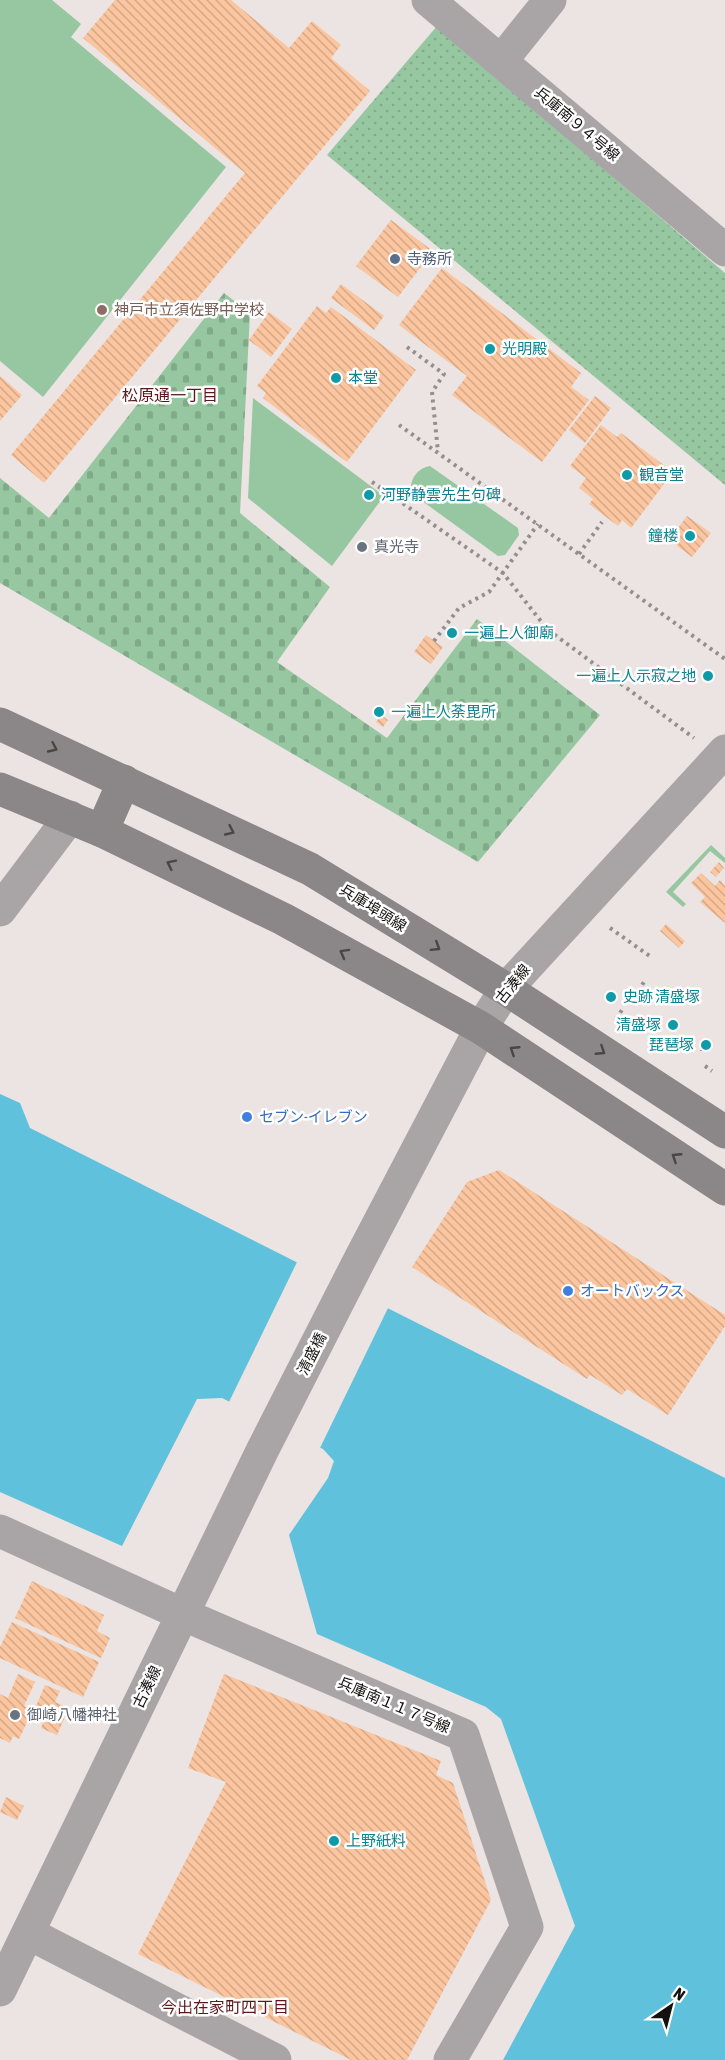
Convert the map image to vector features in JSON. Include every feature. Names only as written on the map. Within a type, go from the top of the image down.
[{"type":"main road","name":"兵庫埠頭線","points":[[0,724],[310,869],[506,990],[725,1132]]},
{"type":"main road","points":[[102,831],[124,781]]},
{"type":"main road","points":[[0,789],[102,831],[283,919],[481,1028],[725,1189]]},
{"type":"street","name":"兵庫南９４号線","points":[[428,0],[725,250]]},
{"type":"street","points":[[501,60],[550,0]]},
{"type":"street","name":"古湊線","points":[[360,1259],[481,1028],[506,990],[722,754]]},
{"type":"street","points":[[0,910],[70,818]]},
{"type":"street","name":"清盛橋","points":[[263,1449],[360,1259]]},
{"type":"street","name":"古湊線","points":[[0,1990],[263,1449]]},
{"type":"street","name":"兵庫南１１７号線","points":[[0,1531],[182,1614],[463,1735],[527,1927],[450,2060]]},
{"type":"street","points":[[28,1933],[275,2060]]},
{"type":"path","points":[[407,347],[444,374],[432,392],[438,452]]},
{"type":"path","points":[[399,425],[725,659]]},
{"type":"path","points":[[372,482],[503,573],[547,629],[722,754]]},
{"type":"path","points":[[579,554],[602,522]]},
{"type":"path","points":[[434,641],[459,608],[489,592],[538,524]]},
{"type":"path","points":[[581,907],[651,957]]},
{"type":"path","points":[[638,991],[644,982]]},
{"type":"path","points":[[705,1066],[712,1071]]},
{"type":"green space","points":[[0,0],[52,0],[81,24],[71,37],[226,167],[43,397],[0,361]]},
{"type":"green space","points":[[437,26],[725,273],[725,485],[327,155]]},
{"type":"green space","points":[[224,293],[250,313],[240,513],[330,587],[277,662],[387,738],[477,619],[600,715],[478,862],[0,583],[0,478],[49,518]]},
{"type":"green space","points":[[253,398],[384,496],[332,566],[248,498]]},
{"type":"green space","points":[[430,466],[518,528],[519,535],[505,555],[498,556],[411,493],[411,484],[415,475],[421,469]]},
{"type":"green space","points":[[711,845],[725,858],[725,863],[710,851],[673,892],[686,904],[683,907],[666,892]]},
{"type":"water","points":[[0,1094],[20,1103],[30,1128],[725,1478],[725,2060],[503,2060],[575,1926],[501,1719],[486,1707],[317,1634],[289,1535],[328,1478],[334,1461],[323,1449],[222,1398],[197,1399],[122,1546],[0,1492]]},
{"type":"pier","points":[[298,1260],[389,1306],[319,1450],[228,1404]]},
{"type":"building","points":[[115,0],[231,0],[289,48],[312,21],[341,45],[331,58],[370,91],[44,483],[11,455],[245,173],[83,38]]},
{"type":"building","name":"寺務所","points":[[391,220],[433,251],[398,297],[356,266]]},
{"type":"building","name":"光明殿","points":[[442,268],[581,373],[571,387],[589,400],[542,462],[452,395],[467,376],[399,325]]},
{"type":"building","points":[[341,284],[384,316],[374,330],[331,298]]},
{"type":"building","name":"本堂","points":[[317,306],[326,313],[331,307],[416,370],[347,462],[263,398],[266,393],[257,386]]},
{"type":"building","points":[[269,312],[292,329],[271,357],[249,340]]},
{"type":"building","points":[[0,376],[22,395],[0,421]]},
{"type":"building","points":[[595,396],[611,408],[585,443],[569,430]]},
{"type":"building","name":"観音堂","points":[[601,425],[617,437],[621,433],[673,472],[631,528],[622,520],[618,526],[589,504],[593,499],[579,488],[586,478],[570,466]]},
{"type":"building","name":"鐘楼","points":[[687,516],[711,533],[692,557],[669,540]]},
{"type":"building","points":[[426,635],[443,647],[431,664],[414,652]]},
{"type":"building","points":[[381,715],[388,720],[383,727],[376,722]]},
{"type":"building","points":[[719,862],[724,868],[716,877],[710,872]]},
{"type":"building","points":[[701,873],[715,886],[720,880],[725,886],[725,923],[700,902],[705,897],[691,883]]},
{"type":"building","points":[[666,924],[685,941],[679,948],[660,931]]},
{"type":"building","name":"オートバックス","points":[[499,1170],[725,1315],[725,1326],[668,1415],[627,1389],[622,1395],[590,1375],[587,1379],[412,1267],[467,1182]]},
{"type":"building","points":[[32,1581],[104,1615],[97,1631],[110,1638],[101,1658],[15,1618]]},
{"type":"building","points":[[12,1622],[99,1662],[83,1697],[0,1658],[0,1647]]},
{"type":"building","points":[[18,1674],[35,1682],[24,1706],[33,1710],[19,1739],[13,1736],[10,1743],[0,1738],[0,1694],[8,1698]]},
{"type":"building","name":"上野紙料","points":[[224,1674],[441,1761],[436,1775],[453,1783],[491,1900],[407,2060],[351,2060],[138,1954],[226,1782],[188,1768]]},
{"type":"building","points":[[45,1685],[60,1691],[55,1702],[69,1708],[57,1735],[41,1728],[46,1716],[34,1711]]},
{"type":"building","points":[[6,1797],[24,1806],[17,1820],[0,1812]]},
{"type":"place","name":"寺務所","points":[[395,259]]},
{"type":"place","name":"神戸市立須佐野中学校","points":[[102,310]]},
{"type":"place","name":"光明殿","points":[[490,349]]},
{"type":"place","name":"本堂","points":[[336,378]]},
{"type":"place","name":"観音堂","points":[[627,475]]},
{"type":"place","name":"河野静雲先生句碑","points":[[369,495]]},
{"type":"place","name":"鐘楼","points":[[690,536]]},
{"type":"place","name":"真光寺","points":[[362,547]]},
{"type":"place","name":"一遍上人御廟","points":[[452,633]]},
{"type":"place","name":"一遍上人示寂之地","points":[[708,676]]},
{"type":"place","name":"一遍上人荼毘所","points":[[379,712]]},
{"type":"place","name":"史跡 清盛塚","points":[[611,997]]},
{"type":"place","name":"清盛塚","points":[[673,1025]]},
{"type":"place","name":"琵琶塚","points":[[706,1045]]},
{"type":"place","name":"セブン-イレブン","points":[[247,1117]]},
{"type":"place","name":"オートバックス","points":[[568,1291]]},
{"type":"place","name":"御崎八幡神社","points":[[15,1715]]},
{"type":"place","name":"上野紙料","points":[[334,1841]]},
{"type":"district","name":"松原通一丁目","points":[[170,395]]},
{"type":"district","name":"今出在家町四丁目","points":[[225,2007]]}]
